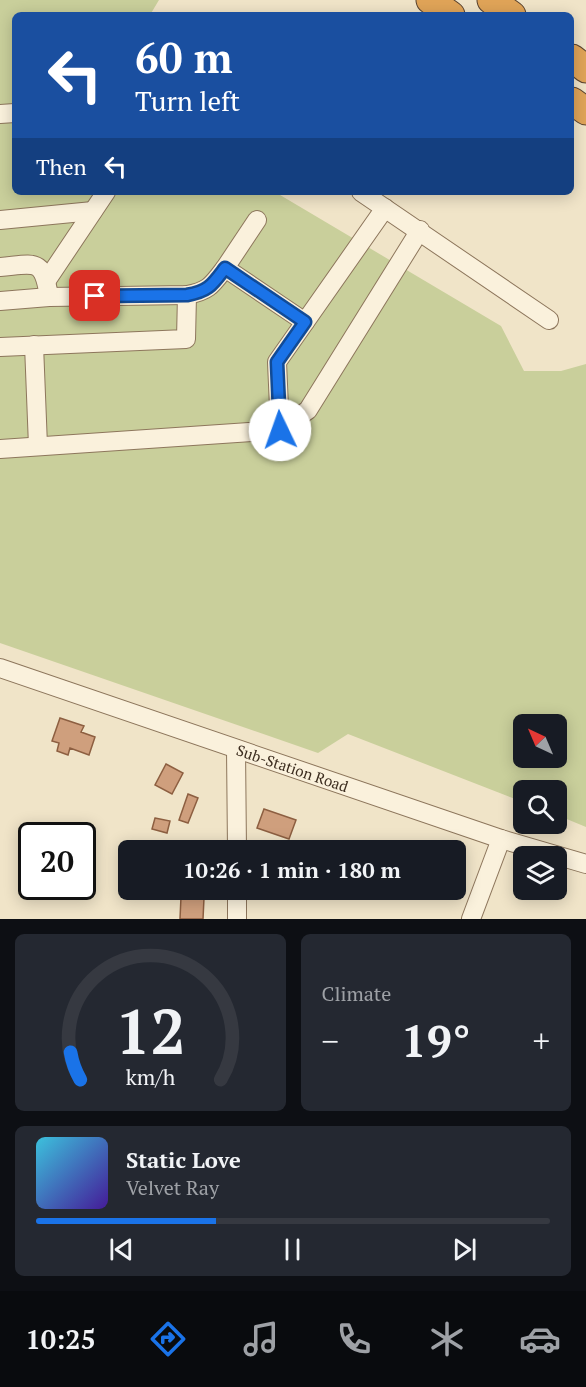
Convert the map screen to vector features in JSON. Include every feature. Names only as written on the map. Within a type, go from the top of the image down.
[{"type":"highway","points":[[491,0],[508,12]]},
{"type":"highway","points":[[574,60],[586,69]]},
{"type":"street","points":[[48,288],[104,195]]},
{"type":"street","points":[[366,195],[549,320]]},
{"type":"street","points":[[280,430],[277,362],[385,207]]},
{"type":"street","points":[[0,220],[93,212]]},
{"type":"street","points":[[0,301],[48,288],[187,295],[201,292],[210,288],[257,220]]},
{"type":"street","points":[[0,449],[280,430],[308,410],[420,230]]},
{"type":"street","points":[[0,267],[32,264],[39,266],[43,271],[48,288]]},
{"type":"street","points":[[225,268],[305,322]]},
{"type":"street","points":[[0,347],[186,339],[187,295]]},
{"type":"street","points":[[34,345],[38,446]]},
{"type":"street","name":"Sub-Station Road","points":[[0,668],[501,839],[586,864]]},
{"type":"street","points":[[236,749],[237,840]]},
{"type":"street","points":[[471,919],[501,839]]},
{"type":"street","points":[[237,900],[237,919]]},
{"type":"green space","points":[[0,0],[159,0],[152,12],[12,12],[12,195],[280,195],[501,326],[524,371],[561,371],[586,364],[586,827],[567,819],[567,780],[513,780],[513,798],[348,734],[318,753],[0,643]]},
{"type":"building","points":[[60,718],[84,726],[81,732],[95,737],[89,755],[70,748],[68,755],[57,751],[59,743],[52,741]]},
{"type":"building","points":[[166,764],[183,773],[172,794],[155,785]]},
{"type":"building","points":[[188,794],[198,798],[188,823],[179,820]]},
{"type":"building","points":[[264,809],[296,820],[289,839],[257,828]]},
{"type":"building","points":[[155,818],[170,821],[167,833],[152,829]]},
{"type":"building","points":[[181,900],[204,900],[203,919],[180,919]]},
{"type":"route","points":[[95,296],[187,295],[201,292],[210,288],[225,268],[305,322],[277,362],[280,430]]}]
